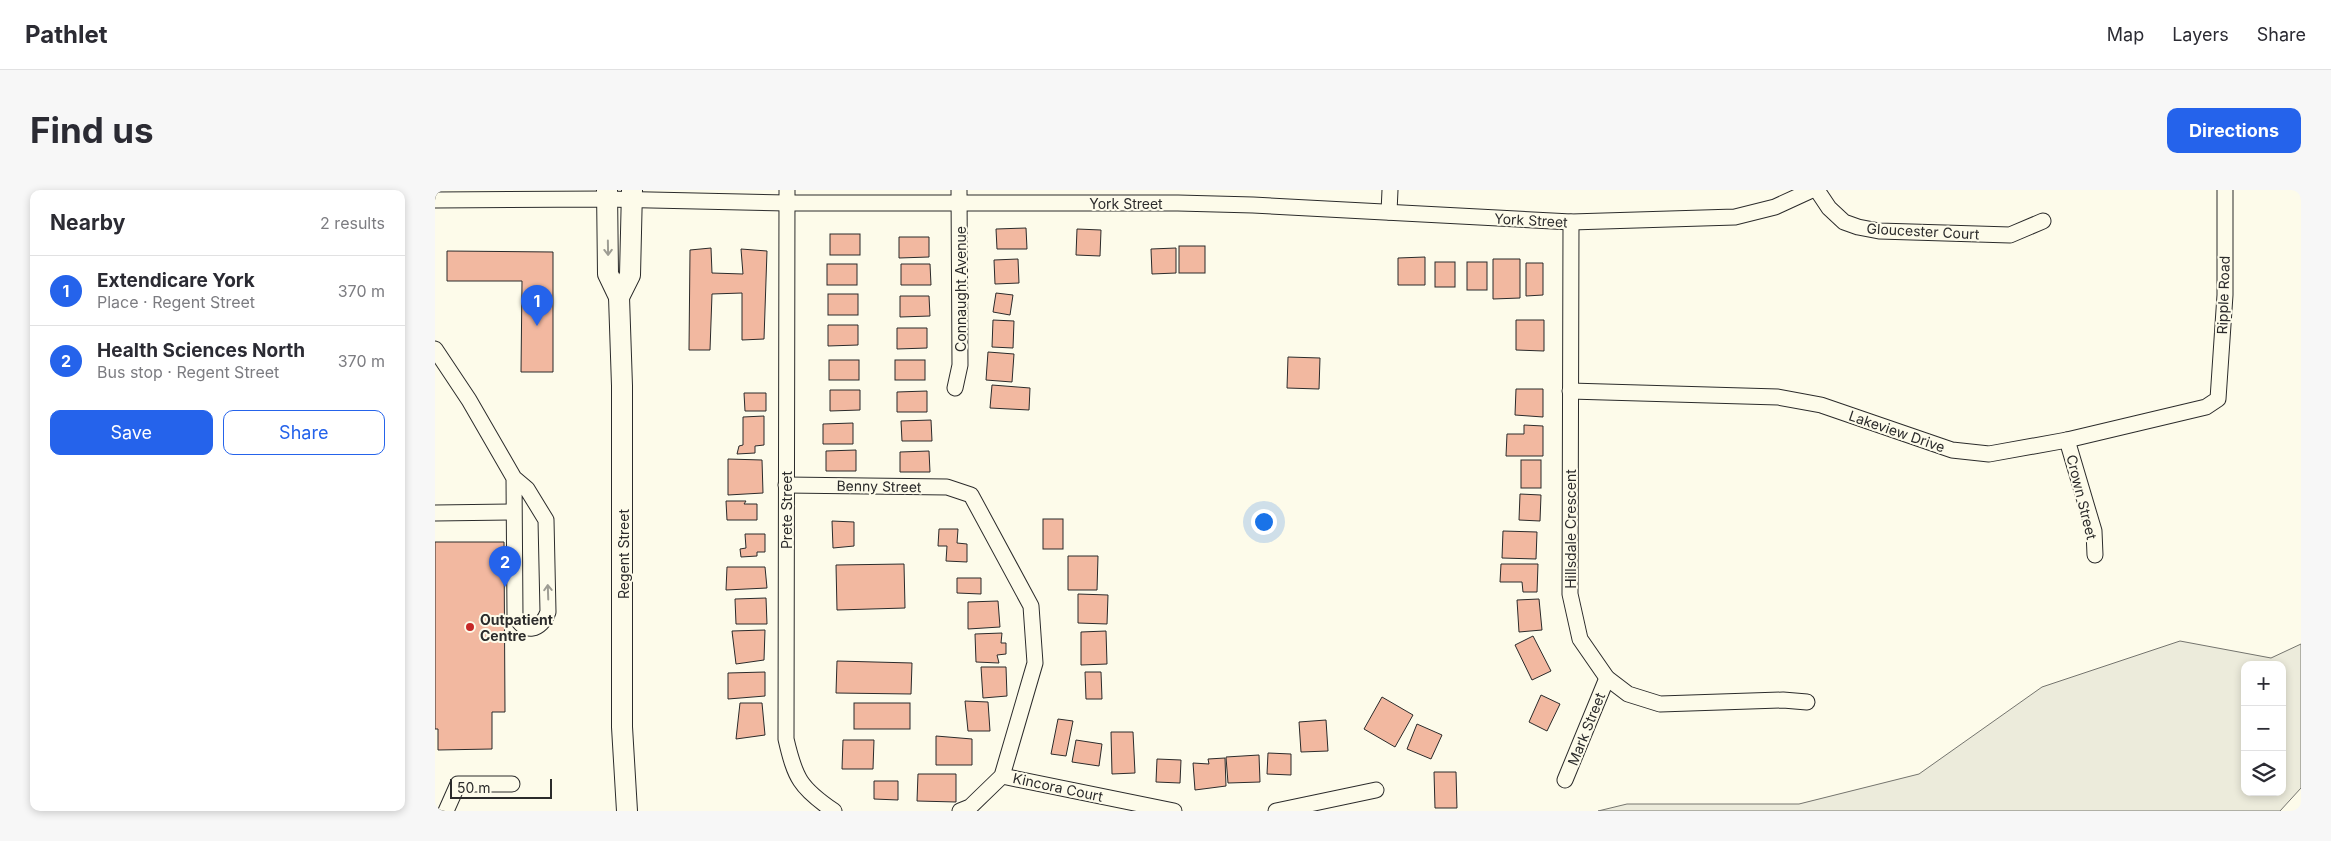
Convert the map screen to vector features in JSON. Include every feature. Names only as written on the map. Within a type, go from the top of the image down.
[{"type":"main road","name":"Regent Street","points":[[606,195],[608,274],[619,297],[624,509],[622,727],[627,811]]},
{"type":"main road","name":"Regent Street","points":[[619,297],[630,275],[632,195]]},
{"type":"street","points":[[1389,212],[1390,190]]},
{"type":"street","name":"York Street","points":[[435,200],[606,195],[959,196],[1253,205],[1571,222],[1735,217],[1775,207],[1812,190]]},
{"type":"street","name":"Gloucester Court","points":[[1817,190],[1829,208],[1844,222],[1879,231],[2010,235],[2043,222]]},
{"type":"street","name":"Ripple Road","points":[[2218,399],[2225,295],[2225,190]]},
{"type":"street","name":"Connaught Avenue","points":[[955,388],[960,365],[959,196]]},
{"type":"street","name":"Prete Street","points":[[787,197],[785,739],[794,772],[812,796],[834,811]]},
{"type":"street","name":"Hillsdale Crescent","points":[[1571,222],[1569,594],[1580,639],[1607,678],[1627,694],[1660,704],[1783,700],[1807,702]]},
{"type":"street","points":[[435,349],[469,400],[514,478],[527,489],[546,520],[548,612],[545,622],[536,628],[527,628],[519,624],[515,615],[514,478]]},
{"type":"street","name":"Lakeview Drive","points":[[1569,391],[1778,397],[1821,405],[1952,450],[1989,454],[2067,440],[2206,407],[2218,399]]},
{"type":"street","name":"Crown Street","points":[[2067,440],[2094,531],[2095,555]]},
{"type":"street","name":"Benny Street","points":[[785,485],[947,487],[971,495],[1031,606],[1035,663],[1002,776]]},
{"type":"street","points":[[435,513],[513,512]]},
{"type":"street","name":"Mark Street","points":[[1565,780],[1607,678]]},
{"type":"street","points":[[960,811],[970,806],[1002,776]]},
{"type":"street","name":"Kincora Court","points":[[1002,776],[1173,811]]},
{"type":"street","points":[[446,811],[458,784],[512,784]]},
{"type":"street","points":[[1276,811],[1376,790]]},
{"type":"shaded area","points":[[2180,641],[2271,658],[2301,644],[2301,788],[2280,811],[1598,811],[1627,804],[1799,804],[1919,774],[2042,687]]},
{"type":"building","points":[[1026,228],[1027,249],[997,249],[996,229]]},
{"type":"building","points":[[1077,229],[1101,230],[1100,256],[1076,255]]},
{"type":"building","points":[[830,234],[860,234],[860,255],[830,255]]},
{"type":"building","points":[[899,237],[929,237],[929,257],[899,258]]},
{"type":"building","points":[[1179,246],[1205,246],[1205,273],[1179,273]]},
{"type":"building","points":[[711,248],[712,273],[743,274],[741,249],[767,251],[764,339],[742,340],[742,293],[712,294],[710,350],[689,350],[690,250]]},
{"type":"building","points":[[1176,248],[1176,273],[1152,274],[1151,249]]},
{"type":"building","points":[[447,251],[553,252],[553,372],[521,372],[522,281],[447,281]]},
{"type":"building","points":[[1425,257],[1425,285],[1398,285],[1398,258]]},
{"type":"building","points":[[1018,259],[1019,283],[995,284],[994,260]]},
{"type":"building","points":[[1493,259],[1520,259],[1520,298],[1493,299]]},
{"type":"building","points":[[1435,262],[1455,262],[1455,287],[1435,287]]},
{"type":"building","points":[[1467,262],[1487,262],[1487,290],[1467,290]]},
{"type":"building","points":[[1526,263],[1543,263],[1543,295],[1526,296]]},
{"type":"building","points":[[827,264],[857,264],[857,285],[827,285]]},
{"type":"building","points":[[901,264],[930,264],[931,285],[901,285]]},
{"type":"building","points":[[996,293],[1013,295],[1010,315],[993,312]]},
{"type":"building","points":[[828,294],[858,294],[858,315],[828,315]]},
{"type":"building","points":[[900,296],[929,296],[930,316],[900,317]]},
{"type":"building","points":[[993,320],[1014,321],[1013,348],[992,347]]},
{"type":"building","points":[[1516,320],[1544,320],[1544,351],[1516,350]]},
{"type":"building","points":[[828,325],[858,325],[858,345],[828,346]]},
{"type":"building","points":[[897,328],[927,328],[927,348],[897,349]]},
{"type":"building","points":[[988,352],[1014,354],[1012,382],[986,380]]},
{"type":"building","points":[[1288,357],[1320,358],[1319,389],[1287,388]]},
{"type":"building","points":[[829,360],[859,360],[859,380],[829,380]]},
{"type":"building","points":[[895,360],[925,360],[925,380],[895,380]]},
{"type":"building","points":[[992,385],[1030,388],[1029,410],[990,408]]},
{"type":"building","points":[[1516,389],[1543,389],[1543,417],[1515,415]]},
{"type":"building","points":[[830,390],[860,390],[860,410],[830,411]]},
{"type":"building","points":[[927,391],[927,412],[897,412],[897,392]]},
{"type":"building","points":[[744,393],[766,393],[766,411],[745,411]]},
{"type":"building","points":[[764,416],[764,445],[755,446],[755,453],[737,454],[739,446],[743,445],[743,417]]},
{"type":"building","points":[[931,420],[932,441],[902,441],[901,421]]},
{"type":"building","points":[[853,423],[853,444],[823,444],[823,424]]},
{"type":"building","points":[[1524,425],[1543,426],[1543,456],[1506,456],[1507,434],[1524,434]]},
{"type":"building","points":[[856,450],[856,471],[826,471],[826,451]]},
{"type":"building","points":[[929,451],[930,472],[900,472],[900,452]]},
{"type":"building","points":[[728,459],[762,460],[763,493],[728,495]]},
{"type":"building","points":[[1521,460],[1541,460],[1541,488],[1521,488]]},
{"type":"building","points":[[1520,494],[1541,495],[1540,521],[1519,520]]},
{"type":"building","points":[[726,501],[746,501],[744,504],[757,504],[757,520],[727,520]]},
{"type":"building","points":[[1043,519],[1063,519],[1063,549],[1043,549]]},
{"type":"building","points":[[832,521],[854,522],[854,546],[833,548]]},
{"type":"building","points":[[939,529],[958,529],[957,543],[967,544],[967,562],[946,561],[947,546],[938,546]]},
{"type":"building","points":[[1503,531],[1537,532],[1536,559],[1502,558]]},
{"type":"building","points":[[745,534],[765,534],[765,552],[757,552],[757,556],[741,557],[740,549],[746,548]]},
{"type":"building","name":"Outpatient Centre","points":[[435,542],[504,542],[505,712],[492,712],[492,749],[438,750],[438,729],[435,729]]},
{"type":"building","points":[[1068,556],[1098,556],[1097,590],[1068,590]]},
{"type":"building","points":[[904,564],[905,608],[837,610],[836,565]]},
{"type":"building","points":[[1501,564],[1538,564],[1537,592],[1523,592],[1522,582],[1500,582]]},
{"type":"building","points":[[727,567],[765,567],[767,588],[726,590]]},
{"type":"building","points":[[957,578],[981,578],[981,594],[957,593]]},
{"type":"building","points":[[1078,594],[1108,595],[1107,624],[1078,623]]},
{"type":"building","points":[[766,598],[767,624],[736,624],[735,599]]},
{"type":"building","points":[[1539,599],[1542,630],[1519,632],[1517,600]]},
{"type":"building","points":[[998,601],[1000,627],[968,629],[968,602]]},
{"type":"building","points":[[765,630],[764,660],[736,664],[732,631]]},
{"type":"building","points":[[1106,631],[1107,664],[1081,665],[1081,632]]},
{"type":"building","points":[[1002,633],[1001,643],[1006,643],[1006,654],[997,655],[999,663],[976,662],[975,634]]},
{"type":"building","points":[[1533,636],[1551,671],[1532,680],[1515,645]]},
{"type":"building","points":[[837,661],[912,663],[911,694],[836,693]]},
{"type":"building","points":[[981,667],[1006,667],[1007,696],[983,698]]},
{"type":"building","points":[[765,672],[765,696],[728,699],[728,673]]},
{"type":"building","points":[[1085,672],[1101,672],[1102,699],[1086,699]]},
{"type":"building","points":[[1541,695],[1560,704],[1547,731],[1529,722]]},
{"type":"building","points":[[1382,697],[1413,715],[1395,747],[1364,729]]},
{"type":"building","points":[[965,701],[988,702],[990,731],[968,731]]},
{"type":"building","points":[[740,703],[762,703],[765,735],[736,739]]},
{"type":"building","points":[[854,703],[910,703],[910,729],[854,729]]},
{"type":"building","points":[[1058,719],[1073,721],[1066,756],[1051,754]]},
{"type":"building","points":[[1326,720],[1328,751],[1301,752],[1299,722]]},
{"type":"building","points":[[1417,724],[1442,735],[1431,759],[1407,749]]},
{"type":"building","points":[[1111,732],[1133,732],[1135,773],[1112,774]]},
{"type":"building","points":[[936,736],[972,739],[972,765],[936,765]]},
{"type":"building","points":[[843,740],[874,740],[873,769],[842,769]]},
{"type":"building","points":[[1076,740],[1102,744],[1099,766],[1072,762]]},
{"type":"building","points":[[1268,753],[1291,754],[1291,775],[1267,774]]},
{"type":"building","points":[[1259,755],[1260,782],[1228,783],[1226,757]]},
{"type":"building","points":[[1225,758],[1226,786],[1195,790],[1193,763],[1209,764],[1208,759]]},
{"type":"building","points":[[1157,759],[1181,760],[1180,783],[1156,782]]},
{"type":"building","points":[[1434,772],[1456,772],[1457,808],[1435,808]]},
{"type":"building","points":[[918,774],[956,774],[956,802],[917,801]]},
{"type":"building","points":[[874,781],[898,781],[898,800],[874,799]]},
{"type":"place","name":"Extendicare York","points":[[537,326]]},
{"type":"place","name":"Health Sciences North","points":[[505,587]]},
{"type":"place","name":"Outpatient Centre","points":[[470,627]]}]
